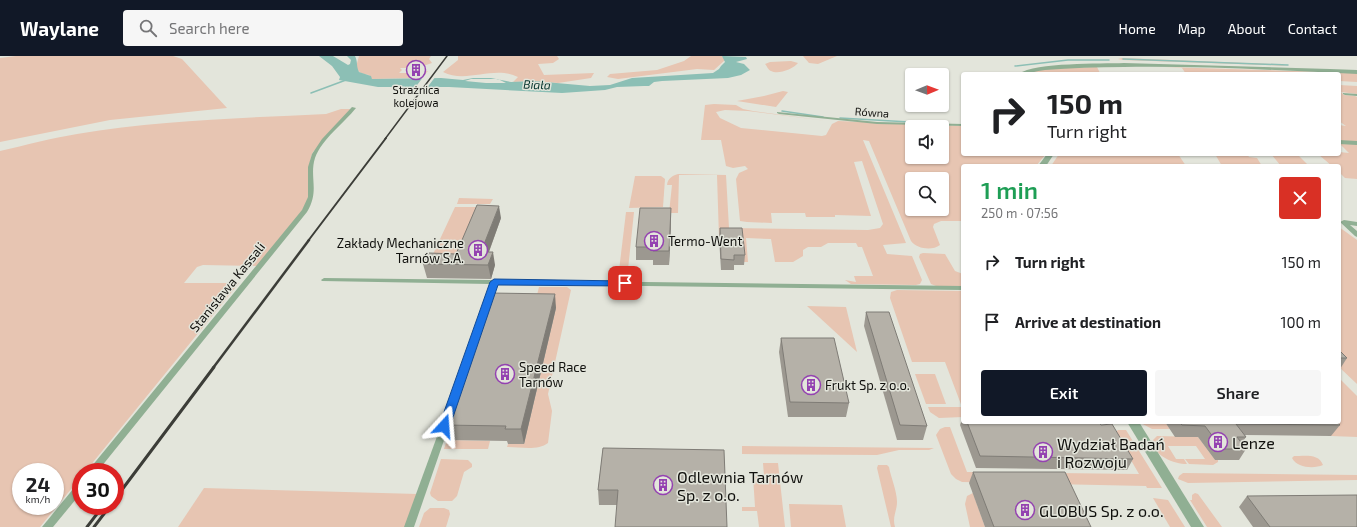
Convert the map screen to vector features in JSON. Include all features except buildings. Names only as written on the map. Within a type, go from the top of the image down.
[{"type":"street","points":[[1023,72],[1027,69],[1041,66],[1092,63],[1357,72]]},
{"type":"street","points":[[1345,94],[1357,95]]},
{"type":"street","name":"Stanisława Kassali","points":[[99,463],[305,211],[312,195],[311,166],[315,153],[328,136],[354,108]]},
{"type":"street","name":"Równa","points":[[779,113],[877,123],[961,125]]},
{"type":"street","points":[[1341,142],[1357,143]]},
{"type":"street","points":[[1341,222],[1357,224]]},
{"type":"street","points":[[1341,222],[1357,235]]},
{"type":"street","points":[[324,280],[961,288]]},
{"type":"street","points":[[485,309],[494,282]]},
{"type":"street","points":[[409,527],[451,408]]},
{"type":"street","points":[[1134,424],[1198,527]]},
{"type":"street","points":[[47,527],[72,497]]},
{"type":"shaded area","points":[[16,56],[173,56],[182,59],[227,108],[110,120],[0,142],[0,58]]},
{"type":"shaded area","points":[[359,56],[431,56],[429,59],[432,63],[417,68],[400,68],[402,70],[399,73],[428,71],[421,78],[372,79],[369,75],[358,71],[356,67]]},
{"type":"shaded area","points":[[458,56],[557,56],[559,59],[553,63],[538,64],[544,75],[594,73],[591,78],[558,83],[534,81],[513,82],[518,77],[499,73],[461,76],[443,72],[458,60]]},
{"type":"shaded area","points":[[691,56],[722,56],[725,60],[714,70],[697,69],[618,79],[607,77],[610,74],[657,70],[684,61]]},
{"type":"shaded area","points":[[803,56],[837,56],[818,64],[809,63]]},
{"type":"shaded area","points":[[1118,59],[1274,64],[1290,66]]},
{"type":"shaded area","points":[[791,61],[798,63],[781,72],[774,72],[768,69],[765,64],[770,62]]},
{"type":"shaded area","points":[[1097,67],[1100,72],[1031,72],[1038,69]]},
{"type":"shaded area","points":[[1164,67],[1325,72],[1185,72],[1182,68]]},
{"type":"shaded area","points":[[1341,73],[1357,73],[1357,82],[1341,81]]},
{"type":"shaded area","points":[[1341,85],[1357,86],[1357,94],[1341,92]]},
{"type":"shaded area","points":[[783,91],[788,92],[776,107],[737,101],[764,96]]},
{"type":"shaded area","points":[[1341,92],[1344,95],[1357,97],[1357,142],[1341,141],[1341,125],[1346,126],[1341,122]]},
{"type":"shaded area","points":[[705,105],[736,105],[743,109],[753,111],[827,121],[748,111],[725,110],[716,112],[720,118],[741,128],[822,136],[826,135],[832,124],[838,121],[905,124],[905,164],[949,164],[949,125],[961,126],[961,156],[1044,156],[1038,164],[961,164],[961,221],[941,221],[934,224],[933,227],[940,245],[933,248],[925,248],[917,246],[911,241],[869,141],[863,140],[906,243],[883,245],[887,254],[912,256],[922,280],[920,284],[916,285],[851,284],[845,280],[856,282],[854,276],[873,276],[862,247],[858,247],[856,243],[828,243],[821,247],[808,247],[803,250],[803,256],[793,262],[775,262],[771,239],[746,238],[748,262],[744,262],[741,238],[719,238],[717,175],[679,175],[678,213],[669,213],[672,185],[667,185],[669,179],[678,174],[726,175],[729,228],[868,230],[880,228],[883,224],[862,161],[854,162],[871,216],[835,215],[835,217],[806,217],[805,213],[771,213],[772,223],[740,221],[736,179],[739,173],[748,169],[745,166],[733,168],[726,166],[721,140],[701,140]]},
{"type":"shaded area","points":[[341,109],[350,109],[313,152],[310,160],[309,189],[306,204],[257,266],[203,265],[197,267],[184,283],[239,283],[92,463],[72,463],[72,488],[64,498],[64,463],[12,463],[12,515],[50,515],[40,527],[0,527],[0,151],[108,129],[202,120],[326,114]]},
{"type":"shaded area","points":[[1341,143],[1357,144],[1357,179],[1345,178],[1341,174],[1341,164],[1330,164],[1320,156],[1341,156],[1341,152],[1349,153]]},
{"type":"shaded area","points":[[1058,156],[1179,156],[1185,164],[1052,164]]},
{"type":"shaded area","points":[[1216,156],[1248,156],[1257,158],[1261,164],[1221,164]]},
{"type":"shaded area","points":[[1273,156],[1299,156],[1307,164],[1279,164]]},
{"type":"shaded area","points":[[635,176],[661,176],[665,179],[663,207],[629,208]]},
{"type":"shaded area","points":[[459,198],[493,199],[490,204],[457,204]]},
{"type":"shaded area","points":[[455,207],[485,207],[459,267],[427,267]]},
{"type":"shaded area","points":[[626,212],[634,212],[627,279],[618,279]]},
{"type":"shaded area","points":[[1341,228],[1357,240],[1357,384],[1341,369]]},
{"type":"shaded area","points":[[920,254],[945,254],[955,271],[961,273],[961,286],[936,286],[931,284],[919,257]]},
{"type":"shaded area","points":[[539,287],[567,287],[571,290],[548,394],[552,411],[548,443],[534,448],[507,447],[508,444],[524,444],[556,308],[534,307]]},
{"type":"shaded area","points":[[897,290],[961,291],[961,404],[945,362],[912,362],[890,298],[891,292]]},
{"type":"shaded area","points":[[807,306],[846,307],[857,352]]},
{"type":"shaded area","points":[[915,374],[935,374],[946,404],[926,404]]},
{"type":"shaded area","points":[[1341,380],[1357,396],[1357,437],[1331,436],[1321,424],[1341,424]]},
{"type":"shaded area","points":[[928,407],[961,407],[961,417],[939,418],[930,412]]},
{"type":"shaded area","points":[[1143,424],[1166,424],[1170,429],[1152,429]]},
{"type":"shaded area","points":[[950,427],[967,472],[1139,474],[1114,431],[1126,430],[1162,488],[1147,488],[1146,486],[962,482],[951,474],[936,435],[940,429]]},
{"type":"shaded area","points":[[1157,436],[1198,437],[1215,460],[1218,460],[1218,462],[1213,465],[1189,464],[1185,459],[1205,459],[1196,446],[1168,446],[1176,459],[1184,459],[1187,464],[1171,461],[1160,455],[1156,450],[1153,440]]},
{"type":"shaded area","points":[[447,440],[490,441],[488,449],[444,449]]},
{"type":"shaded area","points":[[742,446],[934,448],[929,450],[899,450],[877,455],[742,454]]},
{"type":"shaded area","points":[[1294,456],[1315,457],[1321,461],[1323,465],[1315,467],[1302,466],[1294,461],[1292,458]]},
{"type":"shaded area","points":[[441,459],[468,460],[472,464],[472,467],[464,472],[457,496],[452,501],[438,501],[431,496],[430,493]]},
{"type":"shaded area","points":[[763,463],[778,463],[785,527],[759,527],[757,511],[742,511],[742,507],[755,507],[753,476],[764,476]]},
{"type":"shaded area","points":[[878,465],[887,465],[889,467],[897,498],[894,520],[895,527],[891,527],[877,468]]},
{"type":"shaded area","points":[[1183,473],[1357,475],[1357,480],[1188,483],[1178,479]]},
{"type":"shaded area","points":[[204,488],[418,494],[405,527],[178,527]]},
{"type":"shaded area","points":[[973,493],[985,527],[970,527],[965,504],[967,496]]},
{"type":"shaded area","points":[[1195,493],[1198,494],[1222,527],[1207,527],[1190,500],[1192,500],[1192,495]]},
{"type":"shaded area","points":[[1153,498],[1168,500],[1185,527],[1170,527]]},
{"type":"shaded area","points":[[789,504],[842,505],[846,527],[791,527]]},
{"type":"shaded area","points":[[430,508],[444,508],[449,510],[450,514],[446,527],[419,527],[424,513]]},
{"type":"water","name":"Biała","points":[[319,56],[333,56],[348,65],[350,64],[351,60],[347,56],[355,56],[359,72],[371,76],[372,79],[441,78],[463,80],[473,78],[491,78],[496,79],[471,79],[465,81],[506,83],[499,80],[511,82],[534,81],[590,86],[610,85],[632,78],[713,73],[725,62],[722,56],[746,57],[747,59],[736,62],[744,64],[750,70],[741,75],[728,78],[662,81],[654,82],[649,86],[617,87],[605,90],[562,93],[449,87],[378,87],[339,80],[340,77],[332,66]]},
{"type":"pier","points":[[424,76],[436,76],[426,89],[414,89]]},
{"type":"waterway","points":[[1123,59],[1288,65]]},
{"type":"waterway","points":[[1015,66],[1068,60],[1109,60]]},
{"type":"waterway","points":[[311,93],[346,80]]},
{"type":"waterway","points":[[782,111],[823,117]]},
{"type":"waterway","points":[[840,118],[905,122]]},
{"type":"railway","points":[[385,139],[447,56]]},
{"type":"railway","points":[[308,241],[386,138]]},
{"type":"railway","points":[[213,368],[309,240]]},
{"type":"railway","points":[[124,487],[214,367]]},
{"type":"railway","points":[[87,527],[96,515]]},
{"type":"railway","points":[[94,527],[103,515]]},
{"type":"place","name":"Strażnica kolejowa","points":[[416,70]]},
{"type":"place","name":"Termo-Went","points":[[654,241]]},
{"type":"place","name":"Zakłady Mechaniczne Tarnów S.A.","points":[[478,250]]},
{"type":"place","name":"Speed Race Tarnów","points":[[505,374]]},
{"type":"place","name":"Frukt Sp. z o.o.","points":[[811,385]]},
{"type":"place","name":"Lenze","points":[[1218,442]]},
{"type":"place","name":"Wydział Badań i Rozwoju","points":[[1043,452]]},
{"type":"place","name":"Odlewnia Tarnów Sp. z o.o.","points":[[663,485]]},
{"type":"place","name":"GLOBUS Sp. z o.o.","points":[[1025,510]]},
{"type":"route","points":[[444,426],[494,282],[625,283]]}]
